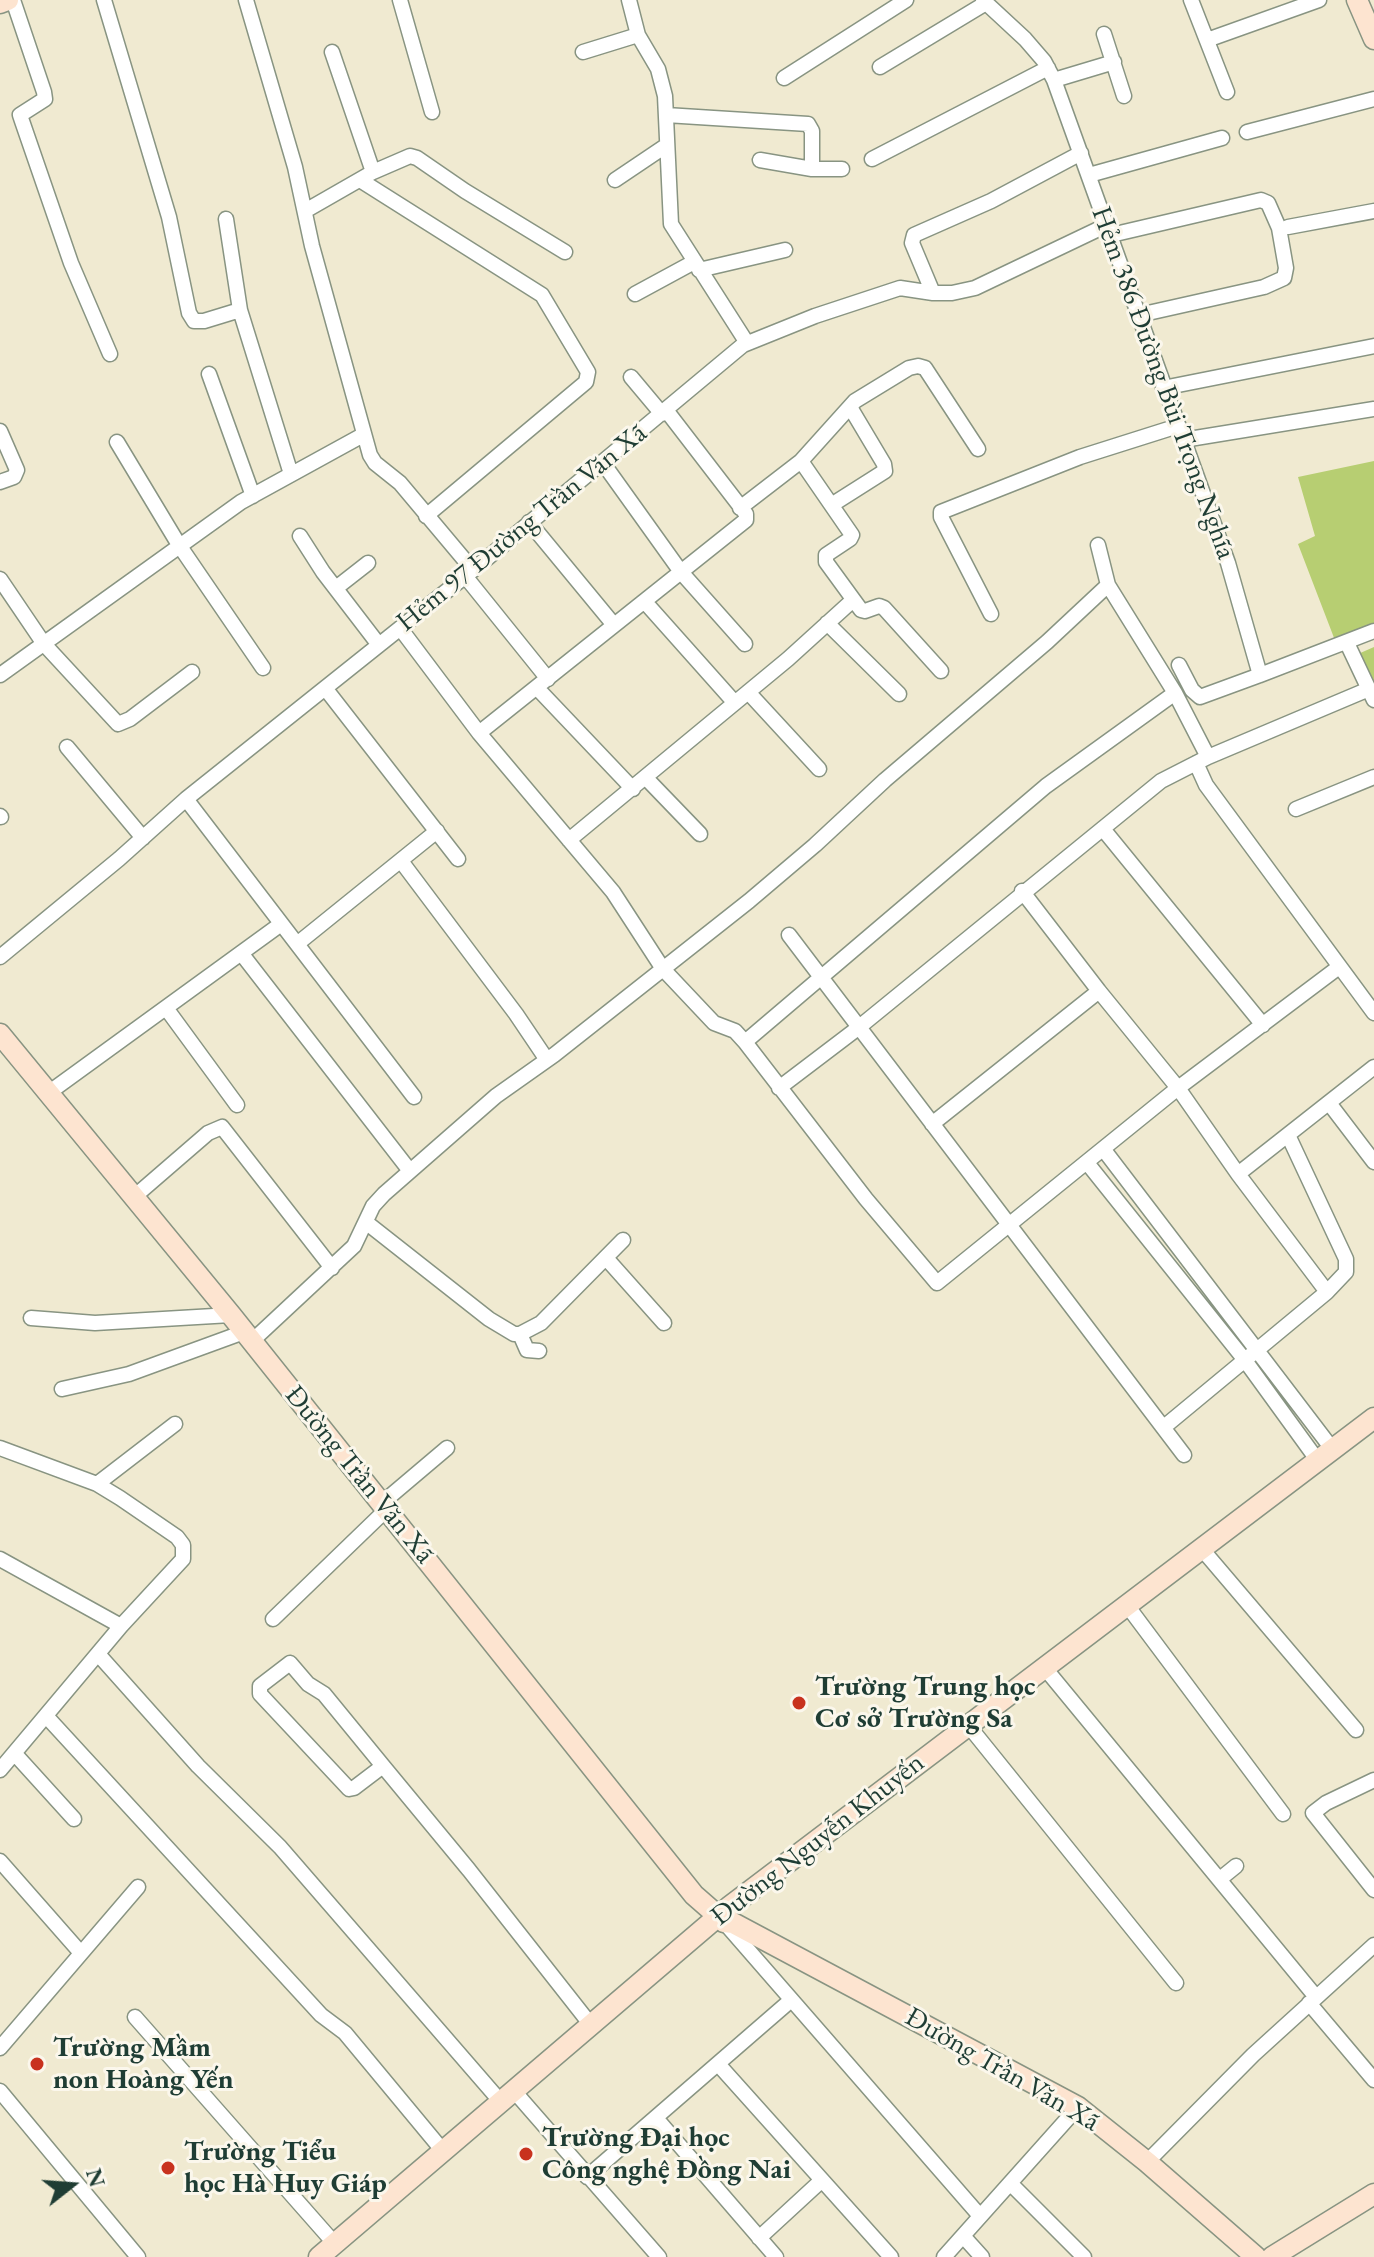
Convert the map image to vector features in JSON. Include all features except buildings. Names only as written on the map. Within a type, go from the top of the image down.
[{"type":"street","points":[[0,3],[11,0],[44,92],[45,99],[20,115],[71,263],[110,354]]},
{"type":"street","points":[[104,0],[169,217],[189,313],[194,321],[204,321],[240,310]]},
{"type":"street","points":[[246,0],[295,167],[363,435],[375,463],[393,476],[426,516],[469,573],[543,684],[633,789]]},
{"type":"street","points":[[400,0],[432,112]]},
{"type":"street","points":[[629,0],[638,35],[658,69],[665,96],[671,224],[747,343]]},
{"type":"street","points":[[784,78],[906,0]]},
{"type":"street","points":[[1191,0],[1227,92]]},
{"type":"street","points":[[1207,40],[1319,0]]},
{"type":"street","points":[[880,67],[984,2]]},
{"type":"street","name":"Hẻm 386 Đường Bùi Trọng Nghĩa","points":[[984,2],[1025,39],[1051,74],[1228,563],[1260,675]]},
{"type":"street","points":[[1365,9],[1374,39]]},
{"type":"street","points":[[1104,34],[1124,96]]},
{"type":"street","points":[[583,52],[638,35]]},
{"type":"street","points":[[332,52],[367,176],[542,295],[588,372],[586,382],[426,516]]},
{"type":"street","points":[[872,159],[1051,74],[1114,62]]},
{"type":"street","points":[[1247,132],[1374,99]]},
{"type":"street","points":[[666,115],[808,124],[812,131],[812,169]]},
{"type":"street","points":[[1089,175],[1222,138]]},
{"type":"street","points":[[615,180],[667,145]]},
{"type":"street","points":[[933,293],[912,243],[914,235],[991,201],[1081,153]]},
{"type":"street","points":[[305,211],[403,158],[417,158],[565,252]]},
{"type":"street","points":[[760,160],[812,169],[842,169]]},
{"type":"street","name":"Hẻm 97 Đường Trần Văn Xã","points":[[0,957],[186,799],[469,573],[747,343],[815,316],[900,288],[952,293],[975,288],[1109,230],[1261,200],[1268,203],[1279,228],[1286,268],[1284,278],[1264,287],[1139,315]]},
{"type":"street","points":[[1288,227],[1374,211]]},
{"type":"street","points":[[226,219],[240,310],[291,474]]},
{"type":"street","points":[[635,294],[696,266],[785,250]]},
{"type":"street","points":[[1163,388],[1374,346]]},
{"type":"street","points":[[740,508],[801,461],[850,407],[909,368],[918,366],[929,373],[978,449]]},
{"type":"street","points":[[209,374],[253,496]]},
{"type":"street","points":[[479,733],[746,520],[746,514],[664,412],[631,377]]},
{"type":"street","points":[[833,504],[885,471],[884,464],[850,407]]},
{"type":"street","points":[[991,614],[941,512],[1080,457],[1181,433],[1374,409]]},
{"type":"street","points":[[0,431],[17,470],[14,477],[0,482]]},
{"type":"street","points":[[3,667],[44,644],[179,545],[253,496],[363,435]]},
{"type":"street","points":[[117,442],[179,545],[263,668]]},
{"type":"street","points":[[801,461],[852,535],[825,559],[853,600],[865,611],[879,606],[884,608],[941,671]]},
{"type":"street","points":[[603,463],[681,572],[745,644]]},
{"type":"street","points":[[529,522],[614,625]]},
{"type":"street","points":[[300,536],[379,645]]},
{"type":"street","points":[[1098,545],[1108,585],[1175,693],[1202,760],[1206,785],[1374,1013]]},
{"type":"street","points":[[336,588],[368,563]]},
{"type":"street","points":[[0,579],[44,644],[118,724],[130,719],[192,672]]},
{"type":"street","points":[[62,1389],[129,1374],[242,1330],[332,1268],[354,1246],[373,1206],[410,1171],[496,1096],[663,969],[815,845],[1108,585]]},
{"type":"street","points":[[569,840],[735,703],[853,600]]},
{"type":"street","points":[[645,602],[735,703]]},
{"type":"street","points":[[827,623],[899,694]]},
{"type":"street","points":[[400,628],[479,733],[613,892],[663,969],[714,1023],[735,1031],[745,1042],[937,1283],[1088,1164],[1178,1088],[1339,967]]},
{"type":"street","points":[[1179,665],[1192,690],[1200,697],[1374,631]]},
{"type":"street","points":[[779,1088],[858,1028],[1022,891],[1161,781],[1202,760],[1371,694],[1347,643]]},
{"type":"street","points":[[325,688],[458,859]]},
{"type":"street","points":[[748,692],[819,769]]},
{"type":"street","points":[[745,1042],[1046,786],[1175,693]]},
{"type":"street","points":[[67,747],[143,838]]},
{"type":"street","points":[[1296,809],[1374,777]]},
{"type":"street","points":[[646,778],[700,834]]},
{"type":"street","points":[[186,799],[414,1097]]},
{"type":"street","points":[[1103,829],[1263,1025]]},
{"type":"street","points":[[297,944],[437,831]]},
{"type":"street","points":[[401,861],[547,1060]]},
{"type":"street","points":[[1022,891],[1178,1088],[1327,1292]]},
{"type":"street","points":[[47,1094],[281,924]]},
{"type":"street","points":[[789,935],[1184,1455]]},
{"type":"street","points":[[241,953],[410,1171]]},
{"type":"street","points":[[932,1124],[1099,991]]},
{"type":"street","points":[[166,1008],[237,1105]]},
{"type":"street","name":"Đường Trần Văn Xã","points":[[0,1034],[384,1506],[694,1895],[721,1919],[1078,2107],[1147,2162],[1256,2257]]},
{"type":"street","points":[[1238,1174],[1374,1067]]},
{"type":"street","points":[[1329,1103],[1368,1143],[1374,1162]]},
{"type":"street","points":[[134,1197],[208,1133],[222,1127],[332,1268]]},
{"type":"street","points":[[1164,1427],[1327,1292],[1346,1272],[1346,1259],[1288,1135]]},
{"type":"street","points":[[1104,1150],[1258,1349],[1326,1455]]},
{"type":"street","points":[[1088,1164],[1244,1359],[1326,1455]]},
{"type":"street","points":[[367,1223],[508,1333],[520,1334],[541,1323],[623,1240]]},
{"type":"street","points":[[606,1258],[664,1323]]},
{"type":"street","points":[[31,1318],[242,1330]]},
{"type":"street","points":[[520,1334],[528,1354]]},
{"type":"street","name":"Đường Nguyễn Khuyến","points":[[327,2250],[591,2025],[721,1919],[968,1725],[1374,1418]]},
{"type":"street","points":[[97,1484],[175,1424]]},
{"type":"street","points":[[0,1448],[97,1484],[177,1537],[183,1545],[183,1559],[174,1572],[121,1626],[0,1770]]},
{"type":"street","points":[[273,1619],[384,1506],[447,1448]]},
{"type":"street","points":[[1201,1548],[1356,1730]]},
{"type":"street","points":[[0,1559],[121,1626]]},
{"type":"street","points":[[1126,1604],[1283,1814]]},
{"type":"street","points":[[98,1654],[198,1766],[280,1847],[659,2257]]},
{"type":"street","points":[[383,1766],[349,1789],[260,1694],[260,1686],[290,1663],[308,1684],[324,1694],[383,1766],[591,2025]]},
{"type":"street","points":[[1044,1667],[1220,1879],[1374,2080]]},
{"type":"street","points":[[47,1717],[328,2022],[345,2033],[443,2151]]},
{"type":"street","points":[[968,1725],[1176,1983]]},
{"type":"street","points":[[15,1754],[74,1819]]},
{"type":"street","points":[[1374,1780],[1326,1803],[1313,1813],[1374,1890]]},
{"type":"street","points":[[0,1861],[80,1952]]},
{"type":"street","points":[[1220,1879],[1236,1866]]},
{"type":"street","points":[[0,2048],[138,1887]]},
{"type":"street","points":[[721,1919],[980,2216]]},
{"type":"street","points":[[1147,2162],[1253,2055],[1374,1945]]},
{"type":"street","points":[[587,2177],[790,2001]]},
{"type":"street","points":[[135,2017],[327,2250]]},
{"type":"street","points":[[718,2064],[891,2257]]},
{"type":"street","points":[[0,2091],[132,2255]]},
{"type":"street","points":[[944,2257],[1078,2107]]},
{"type":"street","points":[[656,2118],[776,2257]]},
{"type":"street","points":[[759,2238],[822,2180]]},
{"type":"street","points":[[1010,2183],[1084,2257]]},
{"type":"street","points":[[1272,2257],[1374,2194]]},
{"type":"street","points":[[963,2236],[982,2257]]},
{"type":"green space","points":[[1374,461],[1374,627],[1336,643],[1298,544],[1315,536],[1298,477]]},
{"type":"green space","points":[[1374,647],[1374,690],[1358,654]]},
{"type":"place","name":"Trường Trung học Cơ sở Trường Sa","points":[[799,1703]]},
{"type":"place","name":"Trường Mầm non Hoàng Yến","points":[[37,2064]]},
{"type":"place","name":"Trường Đại học Công nghệ Đồng Nai","points":[[526,2154]]},
{"type":"place","name":"Trường Tiểu học Hà Huy Giáp","points":[[168,2168]]}]
